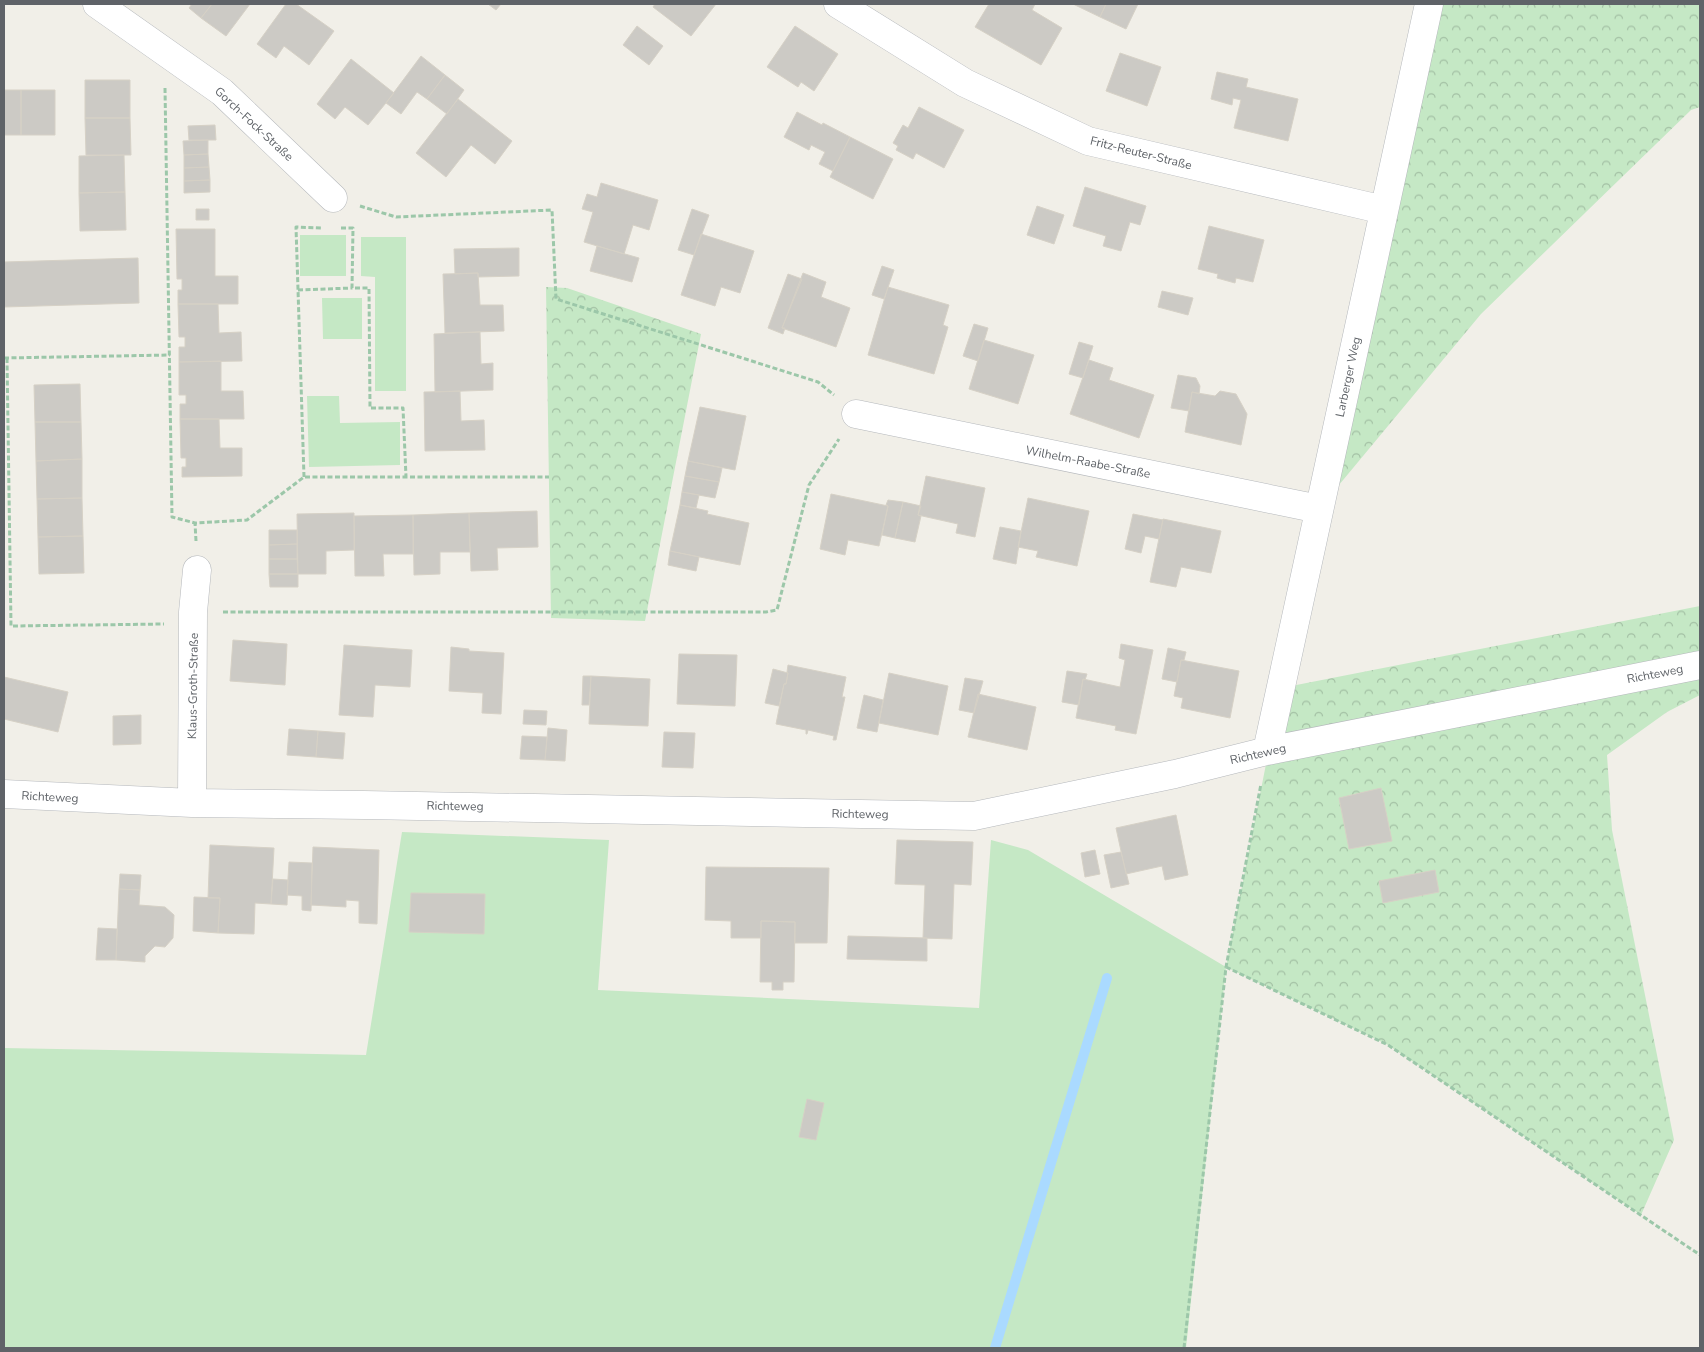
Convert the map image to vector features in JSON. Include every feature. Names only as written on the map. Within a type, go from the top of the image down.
[{"type":"street","name":"Gorch-Fock-Straße","points":[[97,4],[222,92],[333,198]]},
{"type":"street","name":"Fritz-Reuter-Straße","points":[[838,4],[965,83],[1088,141],[1384,210]]},
{"type":"street","name":"Larberger Weg","points":[[1267,751],[1429,4]]},
{"type":"street","name":"Wilhelm-Raabe-Straße","points":[[856,414],[1320,509]]},
{"type":"street","name":"Klaus-Groth-Straße","points":[[192,803],[196,570]]},
{"type":"street","name":"Richteweg","points":[[4,794],[192,803],[974,816],[1175,774],[1267,751],[1700,665]]},
{"type":"path","points":[[164,52],[172,517],[195,523],[246,520],[304,477],[549,477]]},
{"type":"path","points":[[170,355],[6,358],[11,626],[168,624],[194,612],[766,612],[777,610],[809,485],[856,414],[818,382],[556,299],[552,210],[396,217],[333,198]]},
{"type":"path","points":[[304,477],[296,227],[324,228]]},
{"type":"path","points":[[334,228],[353,228],[352,288]]},
{"type":"path","points":[[298,290],[369,288],[370,408],[403,408],[406,477]]},
{"type":"path","points":[[195,523],[196,570]]},
{"type":"path","points":[[1184,1348],[1226,967],[1267,751]]},
{"type":"path","points":[[1226,967],[1388,1044],[1700,1255]]},
{"type":"green space","points":[[1440,4],[1700,4],[1700,107],[1691,110],[1481,314],[1319,509]]},
{"type":"green space","points":[[300,235],[346,235],[346,276],[300,276]]},
{"type":"green space","points":[[361,237],[406,237],[406,391],[375,391],[375,277],[361,276]]},
{"type":"green space","points":[[546,287],[567,288],[701,334],[645,621],[551,618]]},
{"type":"green space","points":[[322,298],[362,298],[362,339],[323,339]]},
{"type":"green space","points":[[307,396],[339,396],[340,423],[400,422],[400,465],[309,467]]},
{"type":"green space","points":[[1700,606],[1700,695],[1667,712],[1607,755],[1612,830],[1674,1140],[1641,1215],[1388,1045],[1226,967],[1281,688]]},
{"type":"green space","points":[[402,832],[609,840],[598,990],[979,1008],[991,840],[1028,850],[1226,967],[1186,1348],[4,1348],[4,1048],[366,1055]]},
{"type":"building","points":[[192,4],[212,4],[201,18],[189,8]]},
{"type":"building","points":[[212,4],[250,4],[226,36],[201,18]]},
{"type":"building","points":[[286,4],[296,4],[334,31],[309,65],[284,46],[276,58],[257,44]]},
{"type":"building","points":[[488,4],[501,4],[496,10]]},
{"type":"building","points":[[655,4],[716,4],[691,36],[653,7]]},
{"type":"building","points":[[989,4],[1035,4],[1032,10],[1062,28],[1041,65],[975,27]]},
{"type":"building","points":[[1073,4],[1106,4],[1100,17]]},
{"type":"building","points":[[1106,4],[1138,4],[1126,29],[1100,17]]},
{"type":"building","points":[[637,26],[663,46],[649,65],[623,45]]},
{"type":"building","points":[[795,26],[838,54],[814,91],[801,82],[798,87],[767,67]]},
{"type":"building","points":[[1120,53],[1161,67],[1147,106],[1106,91]]},
{"type":"building","points":[[421,56],[445,75],[427,99],[417,92],[401,114],[386,103]]},
{"type":"building","points":[[351,59],[394,93],[368,125],[345,107],[335,119],[317,104]]},
{"type":"building","points":[[1217,72],[1248,79],[1246,87],[1298,99],[1288,141],[1234,128],[1241,100],[1233,98],[1232,105],[1211,99]]},
{"type":"building","points":[[445,75],[464,90],[447,114],[427,99]]},
{"type":"building","points":[[85,80],[130,80],[130,118],[85,118]]},
{"type":"building","points":[[4,90],[21,90],[21,135],[4,135]]},
{"type":"building","points":[[21,90],[55,90],[55,135],[21,135]]},
{"type":"building","points":[[458,99],[512,141],[495,164],[471,145],[446,177],[416,153]]},
{"type":"building","points":[[919,107],[964,130],[944,168],[916,153],[913,159],[896,150],[898,146],[893,143],[903,125],[908,128]]},
{"type":"building","points":[[797,112],[850,137],[833,171],[819,164],[825,152],[811,145],[809,150],[784,137]]},
{"type":"building","points":[[85,118],[130,118],[131,155],[86,155]]},
{"type":"building","points":[[215,125],[216,140],[189,140],[188,126]]},
{"type":"building","points":[[850,137],[893,159],[873,199],[830,177]]},
{"type":"building","points":[[208,140],[208,154],[184,155],[183,141]]},
{"type":"building","points":[[208,154],[209,167],[184,168],[184,155]]},
{"type":"building","points":[[124,155],[125,192],[79,193],[79,156]]},
{"type":"building","points":[[209,167],[210,180],[184,181],[184,168]]},
{"type":"building","points":[[210,180],[210,192],[184,193],[184,181]]},
{"type":"building","points":[[601,183],[658,200],[649,230],[633,225],[624,254],[584,242],[593,212],[582,209],[587,194],[597,197]]},
{"type":"building","points":[[1085,187],[1146,206],[1140,225],[1130,222],[1121,251],[1103,246],[1106,236],[1073,226]]},
{"type":"building","points":[[125,192],[126,230],[80,231],[79,193]]},
{"type":"building","points":[[1037,206],[1064,215],[1054,244],[1027,235]]},
{"type":"building","points":[[196,209],[209,209],[209,220],[196,220]]},
{"type":"building","points":[[692,209],[709,215],[694,255],[678,250]]},
{"type":"building","points":[[1209,226],[1264,240],[1253,282],[1236,278],[1235,283],[1217,278],[1218,274],[1198,269]]},
{"type":"building","points":[[176,229],[215,229],[215,276],[238,276],[238,304],[178,304],[178,290],[182,290],[182,279],[177,279]]},
{"type":"building","points":[[701,234],[754,251],[740,293],[721,287],[715,306],[681,295]]},
{"type":"building","points":[[597,246],[639,258],[632,282],[590,271]]},
{"type":"building","points":[[519,248],[519,276],[478,277],[478,273],[455,274],[454,249]]},
{"type":"building","points":[[138,258],[139,303],[4,307],[4,262]]},
{"type":"building","points":[[882,266],[894,270],[884,299],[872,295]]},
{"type":"building","points":[[478,273],[480,305],[503,305],[504,331],[445,333],[443,274]]},
{"type":"building","points":[[803,273],[826,282],[821,297],[850,308],[836,347],[782,328]]},
{"type":"building","points":[[788,274],[802,279],[782,328],[785,328],[783,334],[768,328]]},
{"type":"building","points":[[888,287],[949,305],[943,325],[948,327],[934,374],[868,355]]},
{"type":"building","points":[[1162,291],[1193,298],[1188,315],[1158,307]]},
{"type":"building","points":[[178,304],[218,304],[219,333],[241,332],[242,361],[179,362],[179,347],[185,347],[185,337],[179,337]]},
{"type":"building","points":[[974,324],[988,328],[978,361],[963,356]]},
{"type":"building","points":[[480,332],[481,364],[493,363],[493,390],[435,392],[434,334]]},
{"type":"building","points":[[984,340],[1034,355],[1018,404],[969,389]]},
{"type":"building","points":[[1079,342],[1093,346],[1083,378],[1069,374]]},
{"type":"building","points":[[1089,360],[1113,368],[1109,380],[1154,395],[1139,438],[1070,414]]},
{"type":"building","points":[[221,361],[221,391],[243,391],[244,419],[180,419],[180,404],[186,404],[186,395],[179,395],[179,362]]},
{"type":"building","points":[[1178,375],[1196,378],[1200,386],[1199,394],[1192,392],[1189,411],[1171,408]]},
{"type":"building","points":[[80,384],[81,422],[35,422],[34,385]]},
{"type":"building","points":[[460,391],[461,421],[484,420],[485,450],[425,451],[424,392]]},
{"type":"building","points":[[1220,391],[1236,394],[1247,414],[1241,445],[1185,432],[1192,392],[1215,396]]},
{"type":"building","points":[[700,407],[746,416],[735,470],[688,461]]},
{"type":"building","points":[[180,419],[219,419],[220,448],[242,448],[242,476],[182,477],[182,467],[186,467],[186,458],[181,458]]},
{"type":"building","points":[[35,422],[81,422],[82,459],[36,461]]},
{"type":"building","points":[[82,459],[82,498],[37,499],[36,461]]},
{"type":"building","points":[[688,461],[722,468],[719,482],[685,476]]},
{"type":"building","points":[[685,476],[719,482],[715,498],[682,492]]},
{"type":"building","points":[[926,476],[985,488],[975,537],[956,533],[958,524],[918,515]]},
{"type":"building","points":[[682,492],[699,495],[696,508],[680,505]]},
{"type":"building","points":[[831,494],[888,506],[879,546],[848,540],[845,555],[820,549]]},
{"type":"building","points":[[82,498],[83,536],[38,537],[37,499]]},
{"type":"building","points":[[1028,498],[1089,511],[1077,566],[1036,557],[1038,551],[1018,547]]},
{"type":"building","points":[[888,500],[903,502],[895,538],[882,535]]},
{"type":"building","points":[[903,502],[921,506],[918,515],[921,516],[915,542],[895,538]]},
{"type":"building","points":[[680,505],[708,511],[707,514],[749,523],[740,565],[670,551]]},
{"type":"building","points":[[537,511],[538,547],[497,548],[498,570],[471,571],[469,513]]},
{"type":"building","points":[[354,513],[354,550],[326,551],[326,574],[298,574],[297,514]]},
{"type":"building","points":[[469,513],[470,552],[440,552],[440,574],[414,575],[413,515]]},
{"type":"building","points":[[1133,514],[1163,520],[1159,539],[1145,536],[1141,553],[1125,549]]},
{"type":"building","points":[[413,515],[413,554],[383,554],[384,576],[355,576],[354,516]]},
{"type":"building","points":[[1163,519],[1221,531],[1211,573],[1181,567],[1176,587],[1150,582]]},
{"type":"building","points":[[1000,527],[1021,531],[1016,564],[993,559]]},
{"type":"building","points":[[269,530],[297,530],[297,544],[269,545]]},
{"type":"building","points":[[83,536],[84,573],[39,574],[38,537]]},
{"type":"building","points":[[297,544],[297,559],[269,559],[269,545]]},
{"type":"building","points":[[670,551],[699,557],[696,571],[668,565]]},
{"type":"building","points":[[269,559],[297,559],[298,574],[269,574]]},
{"type":"building","points":[[269,574],[298,574],[298,587],[270,587]]},
{"type":"building","points":[[233,640],[287,644],[285,685],[230,681]]},
{"type":"building","points":[[1121,644],[1153,650],[1136,734],[1115,730],[1116,726],[1076,718],[1083,679],[1120,687],[1125,660],[1119,658]]},
{"type":"building","points":[[344,645],[412,650],[410,687],[375,685],[373,717],[339,715]]},
{"type":"building","points":[[451,647],[469,649],[469,651],[504,653],[501,714],[482,713],[483,693],[449,691]]},
{"type":"building","points":[[1168,648],[1186,652],[1184,660],[1181,660],[1177,682],[1162,679]]},
{"type":"building","points":[[679,654],[737,655],[735,706],[677,704]]},
{"type":"building","points":[[1181,660],[1239,671],[1230,718],[1181,708],[1183,698],[1174,696]]},
{"type":"building","points":[[788,665],[846,677],[842,697],[845,697],[836,740],[833,740],[834,736],[808,730],[806,734],[806,730],[776,724],[784,684],[786,684]]},
{"type":"building","points":[[773,669],[788,673],[779,706],[765,703]]},
{"type":"building","points":[[1067,671],[1087,674],[1085,680],[1083,679],[1079,705],[1062,702]]},
{"type":"building","points":[[889,673],[948,686],[938,735],[879,723]]},
{"type":"building","points":[[583,676],[591,676],[589,705],[582,705]]},
{"type":"building","points":[[591,676],[650,679],[648,726],[589,724]]},
{"type":"building","points":[[4,677],[68,692],[58,732],[4,719]]},
{"type":"building","points":[[965,678],[983,681],[974,713],[959,710]]},
{"type":"building","points":[[978,694],[1036,707],[1027,750],[968,737]]},
{"type":"building","points":[[864,695],[883,700],[877,732],[857,728]]},
{"type":"building","points":[[524,710],[547,711],[546,725],[523,724]]},
{"type":"building","points":[[141,715],[141,744],[113,745],[113,716]]},
{"type":"building","points":[[548,728],[567,730],[565,761],[545,760]]},
{"type":"building","points":[[289,729],[318,731],[316,757],[287,755]]},
{"type":"building","points":[[318,731],[345,733],[343,759],[316,757]]},
{"type":"building","points":[[664,732],[695,733],[693,768],[662,767]]},
{"type":"building","points":[[522,736],[547,737],[545,760],[520,759]]},
{"type":"building","points":[[1381,788],[1392,841],[1349,849],[1339,798]]},
{"type":"building","points":[[1176,815],[1188,875],[1165,880],[1162,866],[1126,874],[1116,828]]},
{"type":"building","points":[[897,840],[973,842],[971,885],[954,884],[952,939],[923,938],[925,885],[895,884]]},
{"type":"building","points":[[210,845],[274,848],[271,904],[255,903],[254,934],[218,933],[220,898],[208,898]]},
{"type":"building","points":[[313,847],[379,850],[377,924],[359,923],[359,901],[346,900],[346,907],[311,905]]},
{"type":"building","points":[[1095,850],[1100,874],[1085,877],[1081,853]]},
{"type":"building","points":[[1121,852],[1129,884],[1111,888],[1104,855]]},
{"type":"building","points":[[289,862],[312,863],[311,911],[302,910],[302,896],[287,895]]},
{"type":"building","points":[[706,867],[829,868],[827,943],[795,943],[795,922],[761,921],[761,938],[731,938],[731,921],[705,920]]},
{"type":"building","points":[[1435,870],[1439,892],[1383,903],[1379,881]]},
{"type":"building","points":[[120,874],[141,875],[140,890],[119,889]]},
{"type":"building","points":[[273,879],[288,880],[287,905],[271,904]]},
{"type":"building","points":[[119,889],[140,890],[139,905],[165,907],[174,915],[173,938],[165,947],[155,946],[145,956],[145,962],[116,960]]},
{"type":"building","points":[[411,893],[485,894],[484,934],[409,932]]},
{"type":"building","points":[[194,897],[220,898],[218,933],[193,931]]},
{"type":"building","points":[[761,921],[795,922],[794,982],[783,982],[783,990],[772,990],[772,982],[760,982]]},
{"type":"building","points":[[98,928],[117,929],[116,960],[96,960]]},
{"type":"building","points":[[848,936],[927,938],[927,961],[847,959]]},
{"type":"building","points":[[807,1099],[824,1103],[816,1140],[799,1137]]},
{"type":"waterway","points":[[995,1348],[1107,978]]}]
